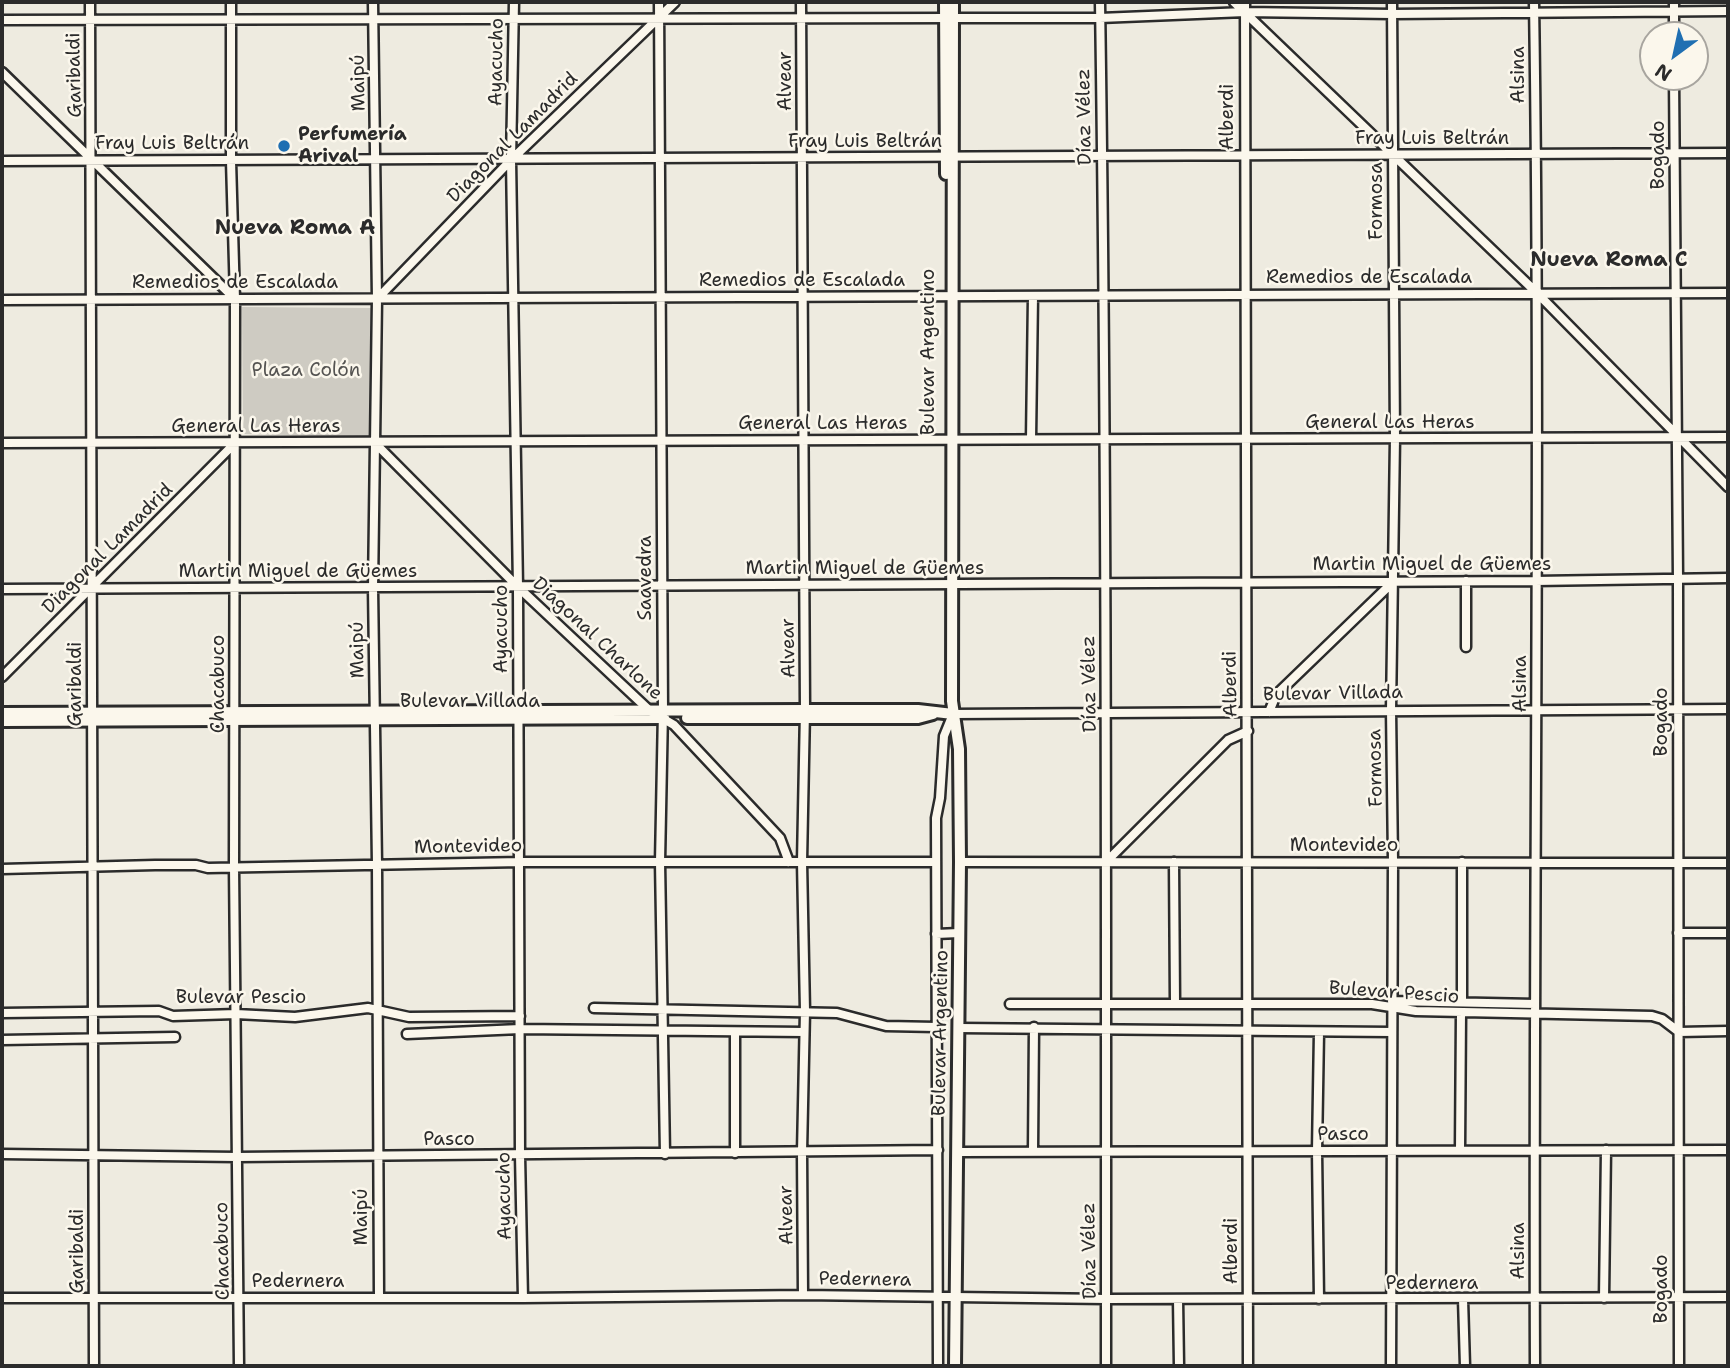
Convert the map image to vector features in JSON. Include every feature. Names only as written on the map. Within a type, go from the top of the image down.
[{"type":"main road","name":"Bulevar Argentino","points":[[945,2],[949,18],[952,701],[958,740],[960,862],[955,1366]]},
{"type":"main road","name":"Bulevar Argentino","points":[[949,18],[953,2]]},
{"type":"main road","name":"Bulevar Villada","points":[[518,715],[650,710],[663,714]]},
{"type":"main road","name":"Bulevar Villada","points":[[2,712],[92,717]]},
{"type":"main road","name":"Bulevar Villada","points":[[2,721],[92,717],[663,714],[805,714],[918,718],[937,713],[953,714]]},
{"type":"street","name":"Garibaldi","points":[[90,2],[94,1366]]},
{"type":"street","name":"Chacabuco","points":[[231,2],[231,161],[235,299],[234,867],[239,1366]]},
{"type":"street","name":"Maipú","points":[[373,2],[377,299],[373,588],[379,1298]]},
{"type":"street","name":"Ayacucho","points":[[514,2],[511,160],[521,862],[520,1155],[523,1298]]},
{"type":"street","name":"Saavedra","points":[[659,2],[663,714],[660,862],[665,1154]]},
{"type":"street","name":"Diagonal Lamadrid","points":[[377,299],[511,160],[676,2]]},
{"type":"street","name":"Alvear","points":[[801,2],[805,714],[802,862],[803,1295]]},
{"type":"street","name":"Díaz Vélez","points":[[1100,2],[1107,713],[1106,1366]]},
{"type":"street","points":[[1234,2],[1538,294],[1728,487]]},
{"type":"street","name":"Alberdi","points":[[1245,2],[1248,1366]]},
{"type":"street","name":"Formosa","points":[[1391,1366],[1391,710],[1395,438],[1392,2]]},
{"type":"street","name":"Alsina","points":[[1534,2],[1538,294],[1534,862],[1535,1366]]},
{"type":"street","points":[[1674,2],[1674,21]]},
{"type":"street","points":[[2,20],[1100,18],[1245,12],[1534,14],[1728,11]]},
{"type":"street","points":[[2,72],[235,299]]},
{"type":"street","name":"Bogado","points":[[1674,91],[1678,437],[1679,1366]]},
{"type":"street","name":"Fray Luis Beltrán","points":[[2,161],[1728,153]]},
{"type":"street","name":"Remedios de Escalada","points":[[2,300],[1728,293]]},
{"type":"street","points":[[1031,439],[1032,296]]},
{"type":"street","name":"General Las Heras","points":[[2,443],[1728,437]]},
{"type":"street","name":"Diagonal Lamadrid","points":[[2,677],[235,443]]},
{"type":"street","name":"Diagonal Charlone","points":[[375,443],[518,586],[650,710]]},
{"type":"street","name":"Martin Miguel de Güemes","points":[[2,589],[1728,578]]},
{"type":"street","points":[[1269,712],[1276,695],[1394,581]]},
{"type":"street","points":[[1466,581],[1466,647]]},
{"type":"street","name":"Bulevar Villada","points":[[953,714],[1728,709]]},
{"type":"street","name":"Diagonal Charlone","points":[[663,714],[780,838],[789,862]]},
{"type":"street","points":[[938,1366],[936,818],[944,736],[953,714]]},
{"type":"street","points":[[1106,862],[1228,740],[1248,731]]},
{"type":"street","points":[[940,798],[959,797]]},
{"type":"street","name":"Montevideo","points":[[2,869],[521,862],[936,862]]},
{"type":"street","name":"Montevideo","points":[[960,862],[1728,863]]},
{"type":"street","points":[[1174,862],[1175,1003]]},
{"type":"street","points":[[1462,862],[1462,1001]]},
{"type":"street","points":[[936,934],[960,933]]},
{"type":"street","points":[[1678,933],[1728,933]]},
{"type":"street","points":[[1392,1004],[1462,1001],[1535,1004]]},
{"type":"street","name":"Bulevar Pescio","points":[[1010,1004],[1392,1004],[1416,1011],[1652,1016],[1662,1018],[1679,1032],[1728,1031]]},
{"type":"street","name":"Bulevar Pescio","points":[[2,1013],[159,1011],[173,1016],[236,1014],[296,1017],[368,1007],[408,1017],[520,1016]]},
{"type":"street","points":[[594,1008],[804,1011],[837,1013],[886,1026],[936,1027]]},
{"type":"street","points":[[1460,1150],[1461,1013]]},
{"type":"street","points":[[1033,1151],[1034,1027]]},
{"type":"street","name":"Bulevar Pescio","points":[[958,1028],[1392,1032]]},
{"type":"street","points":[[407,1034],[520,1029],[804,1032]]},
{"type":"street","points":[[1319,1032],[1319,1300]]},
{"type":"street","points":[[734,1033],[735,1153]]},
{"type":"street","name":"Bulevar Pescio","points":[[2,1040],[175,1037]]},
{"type":"street","name":"Pasco","points":[[2,1154],[237,1157],[938,1150]]},
{"type":"street","points":[[1604,1298],[1606,1150]]},
{"type":"street","name":"Pasco","points":[[957,1153],[1728,1150]]},
{"type":"street","name":"Pedernera","points":[[2,1298],[803,1295],[1391,1300],[1728,1297]]},
{"type":"street","points":[[1178,1299],[1179,1366]]},
{"type":"street","points":[[1463,1299],[1465,1366]]},
{"type":"green space","name":"Plaza Colón","points":[[242,307],[371,308],[370,437],[243,434]]},
{"type":"place","name":"Perfumería Arival","points":[[284,146]]},
{"type":"district","name":"Nueva Roma A","points":[[295,229]]},
{"type":"district","name":"Nueva Roma C","points":[[1609,261]]}]
